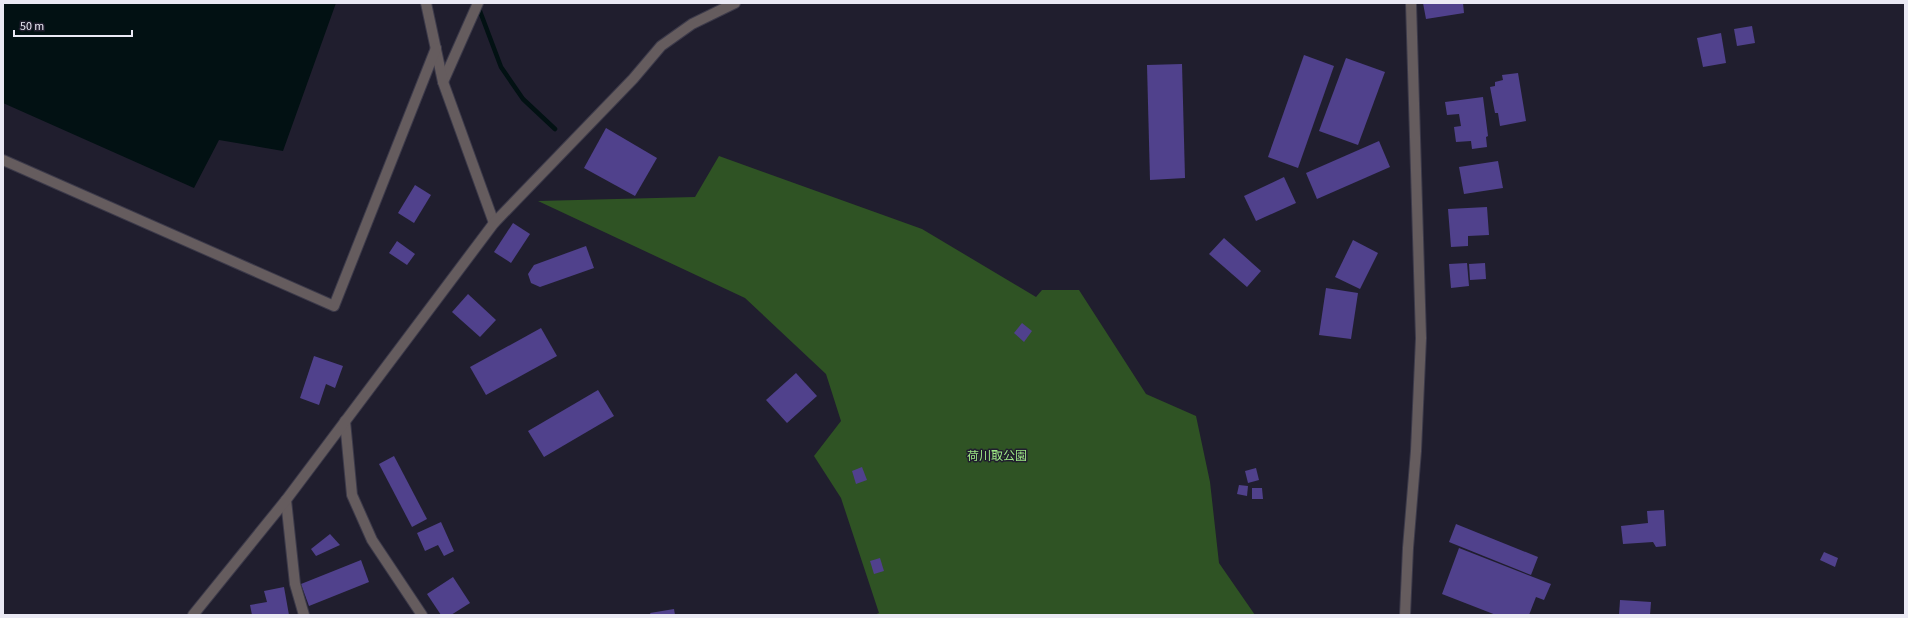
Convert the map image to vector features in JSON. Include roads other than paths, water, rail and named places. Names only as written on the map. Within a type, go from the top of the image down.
[{"type":"street","points":[[426,3],[443,82],[494,223]]},
{"type":"street","points":[[443,82],[478,3]]},
{"type":"street","points":[[193,615],[286,500],[494,223],[633,79],[661,46],[692,24],[735,3]]},
{"type":"street","points":[[1405,615],[1408,548],[1416,451],[1421,338],[1411,3]]},
{"type":"street","points":[[3,160],[334,306],[436,48]]},
{"type":"street","points":[[345,421],[352,496],[372,540],[422,615]]},
{"type":"street","points":[[286,500],[294,584],[304,615]]},
{"type":"waterway","points":[[478,6],[501,67],[523,99],[555,129]]},
{"type":"park label","name":"荷川取公園","points":[[997,456]]}]
